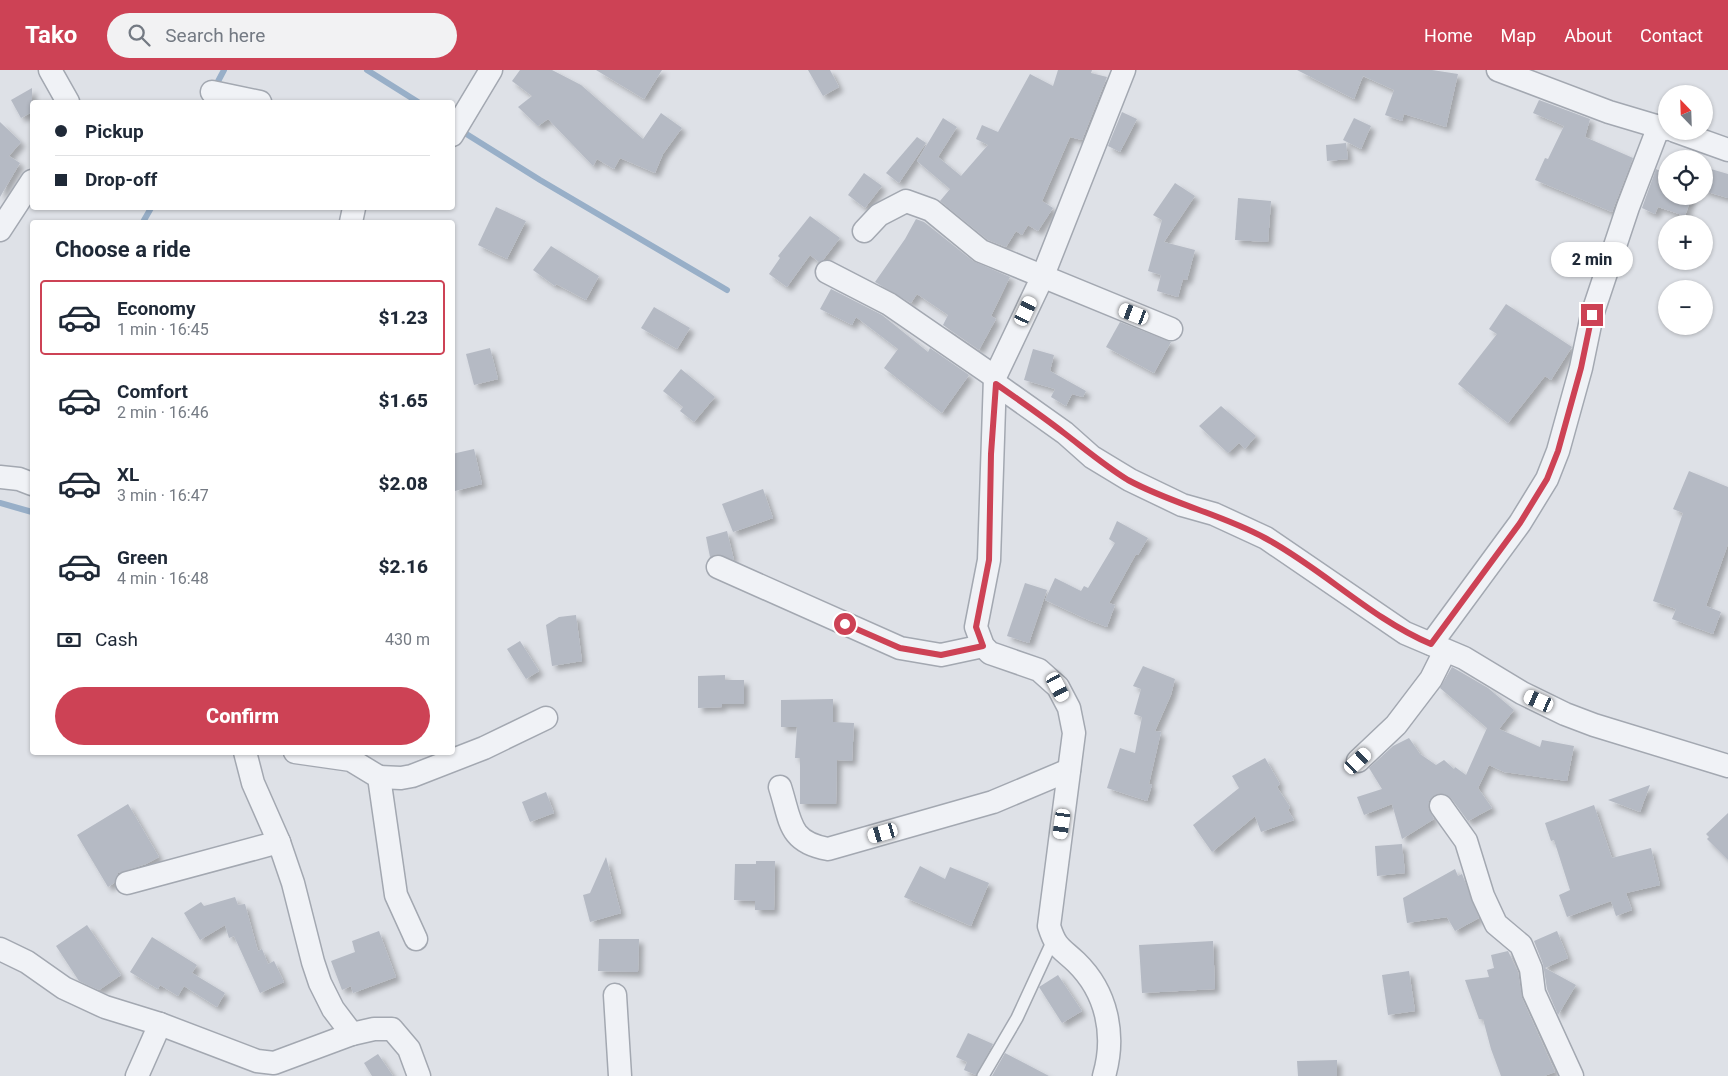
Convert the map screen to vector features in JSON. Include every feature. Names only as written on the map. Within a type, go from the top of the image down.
[{"type":"street","points":[[50,70],[67,100]]},
{"type":"street","points":[[455,129],[491,70]]},
{"type":"street","points":[[1104,1076],[1108,1062],[1108,1015],[1096,986],[1075,961],[1062,953],[1053,940],[1049,926],[1049,910],[1074,733],[1069,708],[1058,687],[1039,670],[1000,657],[983,646],[976,627],[989,560],[991,454],[996,381],[1042,278],[1124,70]]},
{"type":"street","points":[[1498,70],[1609,112],[1658,126]]},
{"type":"street","points":[[212,92],[250,100]]},
{"type":"street","points":[[1358,761],[1396,725],[1431,679],[1438,647],[1547,479],[1558,451],[1581,368],[1592,315],[1628,207],[1662,140]]},
{"type":"street","points":[[1699,140],[1728,150]]},
{"type":"street","points":[[0,230],[30,184]]},
{"type":"street","points":[[864,231],[879,215],[906,201],[931,210],[981,252],[1171,329]]},
{"type":"street","points":[[827,272],[889,304],[996,381],[1092,457],[1130,480],[1182,505],[1214,514],[1266,538],[1405,633],[1464,658],[1522,693],[1565,714],[1728,766]]},
{"type":"street","points":[[0,477],[19,479],[30,483]]},
{"type":"street","points":[[718,568],[900,648],[941,655],[983,646]]},
{"type":"street","points":[[316,755],[351,760],[378,777],[401,778],[412,776],[484,748],[546,718]]},
{"type":"street","points":[[247,755],[253,783],[279,842],[302,911],[315,970],[333,1009],[352,1034]]},
{"type":"street","points":[[780,787],[796,835],[810,846],[828,849],[992,802],[1069,770]]},
{"type":"street","points":[[378,777],[396,895],[416,940]]},
{"type":"street","points":[[1442,806],[1466,841],[1483,896],[1496,924],[1522,945],[1531,969],[1534,993],[1572,1076]]},
{"type":"street","points":[[127,884],[279,842]]},
{"type":"street","points":[[0,949],[27,962],[64,988],[105,1007],[160,1024],[256,1061],[274,1063],[352,1034],[374,1029],[392,1029],[409,1050],[419,1076]]},
{"type":"street","points":[[615,995],[620,1076]]},
{"type":"street","points":[[137,1076],[160,1024]]},
{"type":"lane","points":[[983,1076],[1017,1018],[1053,940]]},
{"type":"building","points":[[520,70],[552,70],[581,85],[643,139],[661,113],[682,128],[663,154],[655,173],[620,158],[614,169],[597,159],[593,166],[548,119],[538,126],[518,107],[532,96],[512,81]]},
{"type":"building","points":[[596,70],[662,70],[644,99]]},
{"type":"building","points":[[808,70],[830,70],[839,87],[823,96]]},
{"type":"building","points":[[1058,70],[1092,70],[1091,73],[1107,77],[1082,140],[1070,137],[1042,201],[1053,208],[1038,231],[1028,225],[1022,235],[1016,231],[1006,247],[988,240],[940,201],[950,189],[917,161],[943,118],[957,127],[938,157],[961,176],[988,145],[976,139],[982,125],[998,132],[1030,74],[1053,86]]},
{"type":"building","points":[[1297,70],[1432,70],[1458,74],[1446,127],[1404,114],[1402,121],[1385,115],[1394,90],[1363,76],[1354,99]]},
{"type":"building","points":[[32,88],[30,113],[21,118],[11,100]]},
{"type":"building","points":[[1539,100],[1590,119],[1585,137],[1633,158],[1612,212],[1535,180],[1545,158],[1548,159],[1564,126],[1533,113]]},
{"type":"building","points":[[1122,112],[1137,119],[1120,152],[1108,146]]},
{"type":"building","points":[[1354,118],[1371,126],[1361,149],[1343,140]]},
{"type":"building","points":[[0,122],[21,142],[9,156],[20,163],[0,197]]},
{"type":"building","points":[[917,137],[926,143],[899,183],[886,173]]},
{"type":"building","points":[[1346,143],[1348,159],[1327,161],[1326,145]]},
{"type":"building","points":[[1656,169],[1658,170],[1658,205],[1689,205],[1685,215],[1658,207],[1655,214],[1642,208]]},
{"type":"building","points":[[1713,170],[1728,174],[1728,198],[1713,194]]},
{"type":"building","points":[[864,173],[882,186],[865,208],[848,195]]},
{"type":"building","points":[[1175,183],[1195,196],[1164,242],[1195,250],[1187,280],[1183,279],[1178,297],[1157,291],[1161,275],[1148,271],[1162,220],[1153,215]]},
{"type":"building","points":[[1238,198],[1271,201],[1268,242],[1235,240]]},
{"type":"building","points":[[496,207],[526,221],[507,259],[478,245]]},
{"type":"building","points":[[810,216],[840,238],[823,260],[819,262],[810,255],[787,287],[769,274],[780,258],[778,256]]},
{"type":"building","points":[[916,219],[924,222],[973,261],[1010,277],[991,316],[996,319],[979,350],[943,325],[948,315],[917,294],[911,303],[875,282],[905,239]]},
{"type":"building","points":[[551,246],[599,276],[586,300],[556,284],[555,286],[533,270]]},
{"type":"building","points":[[831,289],[882,315],[928,352],[930,348],[969,375],[942,413],[884,368],[898,349],[856,317],[852,325],[820,309]]},
{"type":"building","points":[[1506,304],[1572,347],[1551,380],[1545,376],[1508,423],[1458,384],[1497,334],[1489,329]]},
{"type":"building","points":[[654,307],[690,328],[677,349],[641,328]]},
{"type":"building","points":[[1120,322],[1171,342],[1154,373],[1106,347]]},
{"type":"building","points":[[490,348],[498,379],[474,385],[466,354]]},
{"type":"building","points":[[1033,349],[1054,355],[1050,371],[1086,391],[1083,397],[1072,394],[1066,406],[1051,397],[1055,389],[1024,380]]},
{"type":"building","points":[[681,369],[715,397],[694,422],[680,411],[683,407],[663,391]]},
{"type":"building","points":[[1221,406],[1256,436],[1245,449],[1239,443],[1228,453],[1199,426]]},
{"type":"building","points":[[474,449],[482,484],[455,491],[455,453]]},
{"type":"building","points":[[1689,471],[1728,487],[1728,544],[1706,606],[1721,612],[1713,634],[1672,619],[1676,609],[1653,601],[1683,513],[1673,509]]},
{"type":"building","points":[[763,489],[773,518],[733,532],[722,504]]},
{"type":"building","points":[[1117,521],[1148,538],[1138,555],[1136,554],[1109,603],[1115,605],[1107,627],[1045,600],[1055,578],[1081,591],[1084,586],[1088,588],[1115,543],[1109,539]]},
{"type":"building","points":[[727,531],[734,560],[717,554],[710,557],[706,537]]},
{"type":"building","points":[[1025,583],[1047,590],[1029,643],[1007,636]]},
{"type":"building","points":[[576,615],[582,661],[552,666],[546,625],[559,617]]},
{"type":"building","points":[[520,641],[539,671],[526,679],[507,649]]},
{"type":"building","points":[[1143,666],[1175,679],[1171,695],[1155,731],[1161,732],[1149,784],[1152,785],[1147,801],[1107,788],[1120,748],[1135,753],[1142,717],[1134,714],[1141,689],[1133,686]]},
{"type":"building","points":[[1452,667],[1488,688],[1514,710],[1499,729],[1540,747],[1542,740],[1574,746],[1567,781],[1504,772],[1489,765],[1478,788],[1492,808],[1468,821],[1451,798],[1439,793],[1429,801],[1428,808],[1434,819],[1402,839],[1392,804],[1364,815],[1357,797],[1382,789],[1369,768],[1393,746],[1409,738],[1420,754],[1436,765],[1444,760],[1454,769],[1455,767],[1466,775],[1487,728],[1440,688]]},
{"type":"building","points":[[725,675],[725,680],[744,680],[744,704],[722,704],[722,707],[698,708],[698,676]]},
{"type":"building","points":[[833,699],[833,722],[854,723],[852,761],[837,760],[836,804],[800,804],[800,758],[795,758],[797,727],[781,727],[781,700]]},
{"type":"building","points":[[1265,758],[1280,784],[1277,787],[1290,807],[1288,810],[1294,820],[1261,832],[1255,816],[1212,852],[1193,825],[1239,788],[1232,776]]},
{"type":"building","points":[[1650,785],[1640,812],[1608,800]]},
{"type":"building","points":[[546,792],[554,813],[530,822],[522,802]]},
{"type":"building","points":[[128,804],[159,857],[146,864],[118,873],[114,883],[108,887],[77,835]]},
{"type":"building","points":[[1594,805],[1612,858],[1651,848],[1660,885],[1626,893],[1632,910],[1616,916],[1611,901],[1567,917],[1559,895],[1570,890],[1554,840],[1551,841],[1545,823]]},
{"type":"building","points":[[1728,813],[1728,860],[1707,839],[1709,837],[1706,834]]},
{"type":"building","points":[[1402,844],[1405,873],[1377,876],[1375,846]]},
{"type":"building","points":[[606,857],[621,913],[590,922],[583,895],[590,893]]},
{"type":"building","points":[[756,861],[775,861],[774,910],[755,910],[755,901],[734,900],[735,864],[756,864]]},
{"type":"building","points":[[920,866],[945,879],[950,867],[989,883],[971,926],[904,897]]},
{"type":"building","points":[[1455,869],[1458,876],[1462,874],[1479,918],[1455,931],[1447,917],[1407,923],[1403,898]]},
{"type":"building","points":[[235,897],[238,905],[245,904],[258,951],[262,949],[268,964],[274,961],[284,982],[260,993],[234,936],[229,938],[225,925],[200,940],[184,913],[201,902],[204,906]]},
{"type":"building","points":[[87,925],[121,975],[99,990],[79,981],[56,946]]},
{"type":"building","points":[[379,931],[396,977],[353,993],[351,986],[342,990],[331,961],[355,952],[352,941]]},
{"type":"building","points":[[1557,931],[1568,958],[1545,968],[1576,985],[1558,1015],[1547,989],[1543,964],[1534,941]]},
{"type":"building","points":[[152,937],[197,965],[192,973],[225,993],[217,1007],[184,986],[178,996],[160,985],[158,989],[130,972]]},
{"type":"building","points":[[599,939],[639,939],[638,972],[598,971]]},
{"type":"building","points":[[1213,941],[1215,989],[1142,993],[1139,945]]},
{"type":"building","points":[[1508,951],[1518,972],[1522,998],[1555,1072],[1544,1076],[1501,1076],[1483,1019],[1479,1019],[1465,980],[1489,977],[1487,970],[1494,968],[1491,955]]},
{"type":"building","points":[[1409,971],[1415,1011],[1388,1015],[1382,975]]},
{"type":"building","points":[[1058,975],[1082,1011],[1062,1023],[1039,987]]},
{"type":"building","points":[[968,1033],[993,1044],[976,1075],[964,1070],[967,1062],[956,1057]]},
{"type":"building","points":[[1005,1053],[1049,1076],[992,1076]]},
{"type":"building","points":[[378,1054],[393,1076],[372,1076],[364,1063]]},
{"type":"building","points":[[1337,1060],[1337,1076],[1298,1076],[1297,1061]]},
{"type":"waterway","points":[[208,100],[224,70]]},
{"type":"waterway","points":[[367,70],[415,100]]},
{"type":"waterway","points":[[460,130],[540,180],[727,290]]},
{"type":"waterway","points":[[144,220],[150,210]]},
{"type":"waterway","points":[[0,503],[30,511]]},
{"type":"route","points":[[845,624],[900,648],[941,655],[983,646],[978,637],[976,627],[989,560],[991,454],[996,384],[1065,434],[1092,457],[1130,480],[1182,505],[1214,514],[1266,538],[1405,633],[1431,644],[1520,523],[1547,479],[1558,451],[1581,368],[1592,315]]}]
